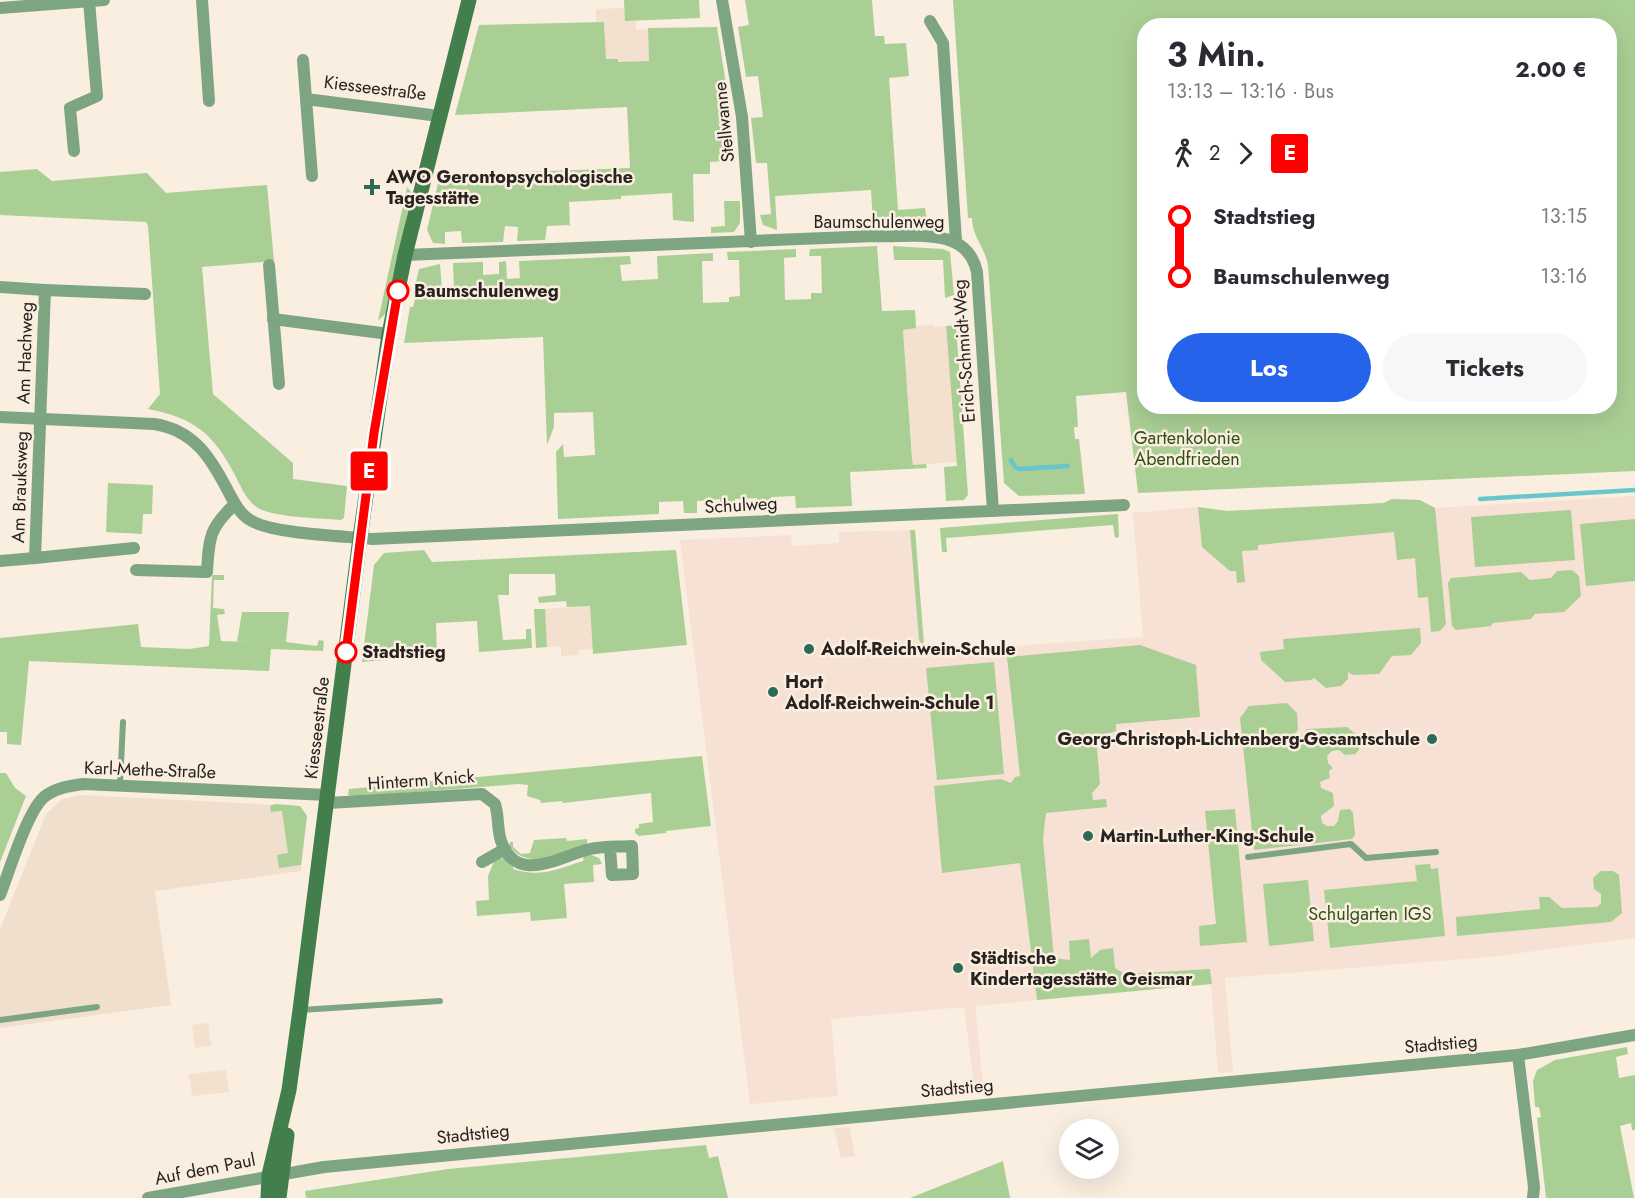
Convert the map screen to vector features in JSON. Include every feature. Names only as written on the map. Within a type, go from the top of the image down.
[{"type":"street","points":[[0,9],[104,0]]},
{"type":"street","points":[[202,0],[209,100]]},
{"type":"street","name":"Kiesseestraße","points":[[268,1198],[290,1108],[289,1090],[360,538],[389,334],[405,255],[470,0]]},
{"type":"street","name":"Stellwanne","points":[[722,0],[742,117],[751,242]]},
{"type":"street","points":[[74,151],[70,108],[97,96],[89,1]]},
{"type":"street","points":[[930,21],[943,43],[956,241]]},
{"type":"street","name":"Kiesseestraße","points":[[303,60],[312,176]]},
{"type":"street","name":"Kiesseestraße","points":[[306,99],[439,116]]},
{"type":"street","name":"Baumschulenweg","points":[[405,255],[875,236],[930,237],[956,241]]},
{"type":"street","name":"Erich-Schmidt-Weg","points":[[956,241],[970,252],[977,272],[993,511]]},
{"type":"street","points":[[269,265],[279,384]]},
{"type":"street","name":"Am Hachweg","points":[[0,287],[145,294]]},
{"type":"street","name":"Am Hachweg","points":[[40,418],[45,290]]},
{"type":"street","points":[[273,319],[389,334]]},
{"type":"street","name":"Schulweg","points":[[0,417],[154,424],[172,428],[191,438],[206,452],[242,514],[261,525],[360,538],[588,530],[1124,505]]},
{"type":"street","name":"Am Brauksweg","points":[[35,558],[40,418]]},
{"type":"street","points":[[136,570],[207,572],[209,544],[216,521],[236,504]]},
{"type":"street","name":"Am Brauksweg","points":[[0,561],[134,548]]},
{"type":"street","name":"Karl-Methe-Straße","points":[[0,895],[31,818],[46,796],[69,786],[120,786],[328,799]]},
{"type":"street","name":"Hinterm Knick","points":[[328,799],[468,792],[482,794],[495,804],[501,841],[505,849]]},
{"type":"street","points":[[482,862],[505,849],[513,860],[532,866],[591,849],[610,848]]},
{"type":"street","name":"Stadtstieg","points":[[275,1174],[712,1128],[1518,1055],[1635,1035]]},
{"type":"street","points":[[1518,1055],[1534,1187],[1533,1198]]},
{"type":"street","name":"Kiesseestraße","points":[[275,1174],[279,1198]]},
{"type":"street","name":"Auf dem Paul","points":[[148,1198],[275,1174]]},
{"type":"lane","points":[[120,786],[123,722]]},
{"type":"lane","points":[[1248,857],[1351,843],[1366,858],[1436,852]]},
{"type":"lane","points":[[300,1010],[440,1001]]},
{"type":"lane","points":[[0,1020],[97,1007]]},
{"type":"shaded area","points":[[625,8],[625,21],[635,20],[636,30],[648,29],[649,61],[606,60],[604,22],[596,22],[596,9]]},
{"type":"shaded area","points":[[933,324],[934,327],[946,326],[957,462],[913,465],[903,329]]},
{"type":"shaded area","points":[[1635,496],[1635,938],[1489,957],[1225,978],[1233,1072],[1218,1073],[1211,984],[975,1006],[984,1094],[975,1095],[964,1007],[831,1019],[838,1096],[750,1104],[680,540],[791,535],[792,546],[839,543],[839,532],[915,530],[925,652],[1143,637],[1133,513],[1198,507],[1227,511],[1384,503],[1392,499],[1420,500],[1435,508]]},
{"type":"shaded area","points":[[590,606],[593,649],[579,650],[579,655],[561,656],[561,646],[547,647],[545,609]]},
{"type":"shaded area","points":[[80,795],[300,806],[307,816],[301,871],[155,891],[171,1005],[0,1028],[0,929],[46,814],[62,799]]},
{"type":"shaded area","points":[[208,1023],[211,1046],[195,1048],[192,1025]]},
{"type":"shaded area","points":[[226,1070],[229,1092],[192,1096],[189,1074]]},
{"type":"shaded area","points":[[849,1127],[855,1156],[841,1158],[834,1128]]},
{"type":"green space","points":[[624,0],[699,0],[700,18],[625,21]]},
{"type":"green space","points":[[745,0],[872,0],[875,36],[884,36],[885,44],[906,43],[909,76],[889,78],[898,210],[925,208],[928,227],[873,226],[871,190],[775,196],[777,230],[763,225],[760,215],[771,214],[767,163],[756,163],[751,118],[763,117],[758,76],[746,77],[738,27],[749,25]]},
{"type":"green space","name":"Gartenkolonie Abendfrieden","points":[[953,0],[1635,0],[1635,471],[1138,493],[1126,392],[1076,396],[1078,427],[1074,427],[1075,439],[1079,439],[1085,494],[1019,496],[1004,483],[988,265],[974,231],[972,218],[968,218]]},
{"type":"green space","points":[[604,22],[606,59],[618,59],[618,62],[649,61],[648,28],[717,27],[732,122],[722,123],[724,161],[710,162],[710,174],[693,174],[694,222],[673,220],[672,193],[621,196],[621,199],[569,202],[570,228],[569,225],[547,226],[545,240],[517,241],[518,227],[505,226],[503,242],[462,243],[461,231],[445,232],[445,244],[433,243],[427,230],[440,175],[630,168],[627,107],[455,115],[479,25]]},
{"type":"green space","points":[[37,169],[52,181],[147,173],[166,193],[267,185],[274,261],[202,267],[213,394],[293,463],[293,479],[347,486],[344,518],[341,520],[309,518],[262,510],[246,496],[227,460],[210,438],[178,417],[148,409],[160,394],[148,226],[146,222],[0,215],[0,172]]},
{"type":"green space","points":[[407,187],[412,193],[386,313],[378,321]]},
{"type":"green space","points":[[724,201],[740,201],[740,223],[734,232],[711,233],[711,227],[725,226]]},
{"type":"green space","points":[[877,246],[882,311],[915,310],[916,328],[903,330],[912,458],[913,465],[926,464],[927,468],[850,472],[852,506],[796,508],[795,496],[771,497],[772,509],[758,510],[757,498],[735,499],[735,511],[721,511],[720,499],[697,501],[697,513],[684,513],[683,501],[659,502],[659,514],[558,519],[556,452],[563,444],[564,457],[595,455],[593,412],[554,413],[554,427],[547,445],[543,337],[404,343],[410,307],[413,307],[416,295],[413,294],[419,269],[440,264],[442,290],[454,290],[453,263],[483,262],[483,275],[499,274],[499,262],[506,261],[507,279],[520,278],[519,261],[630,256],[631,264],[620,265],[622,281],[658,279],[657,256],[713,253],[713,261],[702,261],[703,303],[729,302],[729,297],[740,296],[739,260],[728,260],[727,252],[796,249],[796,257],[784,258],[785,300],[811,299],[811,293],[822,293],[821,256],[809,256],[810,249]]},
{"type":"green space","points":[[893,246],[943,249],[950,252],[954,295],[945,298],[943,260],[894,260]]},
{"type":"green space","points":[[956,325],[968,495],[964,500],[946,501],[944,467],[957,466],[946,326]]},
{"type":"green space","points":[[108,483],[153,485],[152,514],[143,514],[142,534],[106,532]]},
{"type":"green space","points":[[1392,499],[1420,500],[1435,508],[1446,624],[1440,631],[1431,632],[1428,597],[1418,598],[1415,558],[1397,560],[1394,532],[1258,545],[1258,550],[1242,551],[1245,582],[1237,583],[1236,571],[1230,571],[1202,547],[1198,507],[1227,511],[1384,503]]},
{"type":"green space","points":[[1571,510],[1575,560],[1475,567],[1471,517]]},
{"type":"green space","points":[[1118,514],[1119,537],[1115,538],[1113,525],[946,538],[947,552],[942,552],[940,528]]},
{"type":"green space","points":[[1635,519],[1635,581],[1586,586],[1580,524]]},
{"type":"green space","points":[[910,530],[915,530],[924,646],[919,640]]},
{"type":"green space","points":[[424,550],[432,562],[676,550],[687,645],[593,654],[590,606],[567,607],[566,601],[539,603],[538,597],[556,595],[555,574],[509,574],[509,595],[498,595],[503,640],[526,639],[526,629],[531,629],[532,648],[479,652],[477,621],[436,623],[437,656],[362,662],[374,565],[384,553]]},
{"type":"green space","points":[[1572,570],[1579,576],[1581,596],[1564,612],[1535,614],[1531,619],[1493,623],[1491,626],[1456,630],[1452,626],[1448,583],[1451,578],[1521,572],[1530,580],[1551,578],[1557,571]]},
{"type":"green space","points":[[212,575],[224,575],[224,580],[214,580],[213,608],[224,609],[225,614],[217,615],[221,641],[237,642],[242,612],[289,612],[286,642],[317,646],[319,640],[324,641],[323,651],[271,649],[269,671],[29,661],[21,745],[7,744],[7,732],[0,732],[0,638],[138,624],[141,647],[189,649],[209,646]]},
{"type":"green space","points":[[534,609],[545,609],[547,647],[536,648]]},
{"type":"green space","points":[[1420,628],[1421,643],[1411,655],[1392,656],[1379,674],[1353,675],[1348,672],[1348,679],[1341,686],[1326,688],[1314,678],[1285,682],[1261,660],[1260,652],[1284,649],[1283,639]]},
{"type":"green space","points":[[1140,645],[1196,665],[1200,717],[1116,724],[1116,731],[1096,737],[1100,784],[1092,793],[1093,800],[1106,799],[1107,807],[1046,813],[1043,839],[1054,958],[1070,960],[1069,941],[1089,939],[1091,958],[1100,950],[1113,948],[1115,968],[1125,974],[1210,969],[1212,984],[1037,1000],[1020,863],[942,873],[934,786],[1001,779],[1011,783],[1015,777],[1020,776],[1007,657]]},
{"type":"green space","points":[[994,662],[1004,774],[937,780],[926,668]]},
{"type":"green space","points":[[1287,703],[1297,713],[1298,730],[1286,743],[1291,748],[1307,729],[1347,727],[1358,736],[1359,750],[1355,754],[1345,755],[1339,750],[1332,751],[1327,756],[1328,763],[1333,768],[1329,771],[1330,778],[1320,782],[1321,788],[1333,793],[1334,806],[1321,816],[1322,823],[1334,826],[1338,821],[1340,810],[1350,809],[1353,813],[1355,835],[1352,839],[1254,850],[1240,718],[1249,706]]},
{"type":"green space","points":[[702,756],[711,826],[639,836],[635,833],[635,829],[639,828],[639,824],[653,822],[651,793],[563,803],[562,801],[541,803],[540,800],[527,796],[528,785],[519,784],[351,797],[348,794],[349,789]]},
{"type":"green space","points":[[0,773],[6,773],[15,788],[26,796],[0,862]]},
{"type":"green space","points":[[275,804],[300,806],[307,816],[301,865],[279,868],[277,855],[288,853],[282,811],[271,812],[270,806]]},
{"type":"green space","points":[[1235,809],[1247,942],[1200,946],[1199,926],[1216,924],[1205,811]]},
{"type":"green space","points":[[566,838],[567,841],[587,839],[587,844],[547,858],[537,859],[518,854],[510,847],[510,842],[513,842],[513,847],[521,854],[530,853],[534,840]]},
{"type":"green space","points":[[589,854],[599,858],[602,864],[593,865],[594,882],[564,884],[567,918],[531,921],[530,912],[477,916],[476,901],[489,900],[488,876],[495,859],[504,858],[513,864],[513,869],[522,872],[540,873],[583,861],[584,856]]},
{"type":"green space","name":"Schulgarten IGS","points":[[1430,864],[1431,869],[1438,868],[1445,936],[1330,948],[1324,890],[1417,881],[1415,865]]},
{"type":"green space","points":[[1601,871],[1613,871],[1619,875],[1622,913],[1611,922],[1457,936],[1456,917],[1540,909],[1539,897],[1549,897],[1562,908],[1597,907],[1601,903],[1601,894],[1594,889],[1593,878]]},
{"type":"green space","points":[[1308,880],[1314,941],[1269,946],[1263,884]]},
{"type":"green space","points":[[1627,1047],[1628,1054],[1616,1057],[1619,1078],[1635,1075],[1635,1130],[1632,1130],[1631,1123],[1620,1126],[1634,1198],[1546,1198],[1537,1118],[1541,1117],[1539,1107],[1535,1107],[1533,1081],[1537,1070],[1555,1060]]},
{"type":"green space","points":[[706,1145],[709,1158],[718,1156],[728,1198],[306,1198],[305,1191],[448,1169]]},
{"type":"green space","points":[[1003,1161],[1010,1198],[910,1198]]},
{"type":"waterway","points":[[1011,460],[1015,467],[1020,469],[1068,466]]},
{"type":"waterway","points":[[1480,499],[1635,490]]},
{"type":"bus line","name":"E","points":[[346,652],[374,433],[398,291]]},
{"type":"place","name":"AWO Gerontopsychologische Tagesstätte","points":[[372,187]]},
{"type":"place","name":"Baumschulenweg","points":[[398,291]]},
{"type":"place","name":"Adolf-Reichwein-Schule","points":[[809,649]]},
{"type":"place","name":"Stadtstieg","points":[[346,652]]},
{"type":"place","name":"Hort Adolf-Reichwein-Schule 1","points":[[773,692]]},
{"type":"place","name":"Georg-Christoph-Lichtenberg-Gesamtschule","points":[[1432,739]]},
{"type":"place","name":"Martin-Luther-King-Schule","points":[[1088,836]]},
{"type":"place","name":"Städtische Kindertagesstätte Geismar","points":[[958,968]]}]
